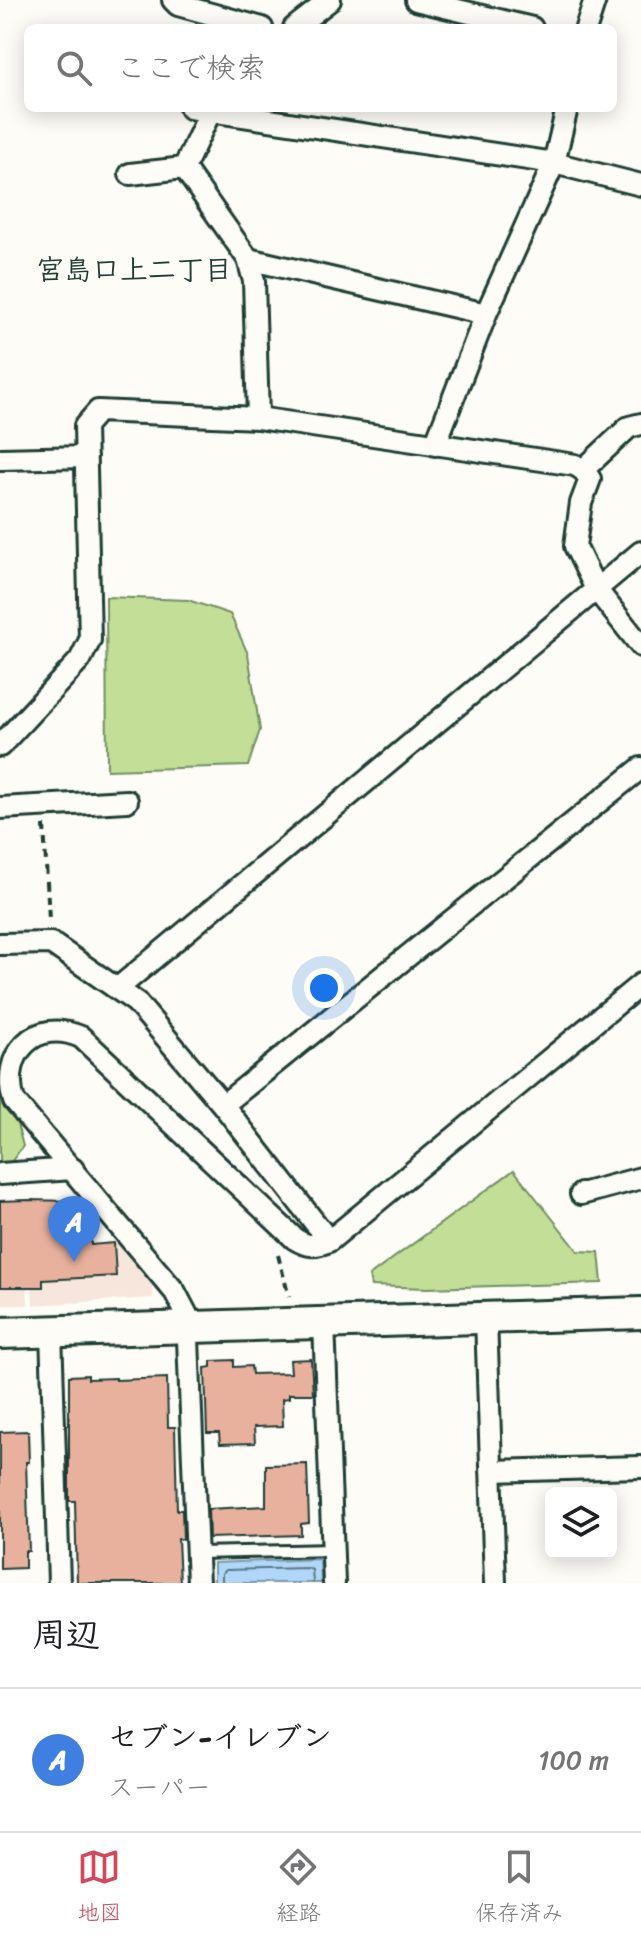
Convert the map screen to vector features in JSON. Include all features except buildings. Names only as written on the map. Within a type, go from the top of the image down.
[{"type":"street","points":[[173,0],[178,5],[247,24]]},
{"type":"street","points":[[299,24],[330,0]]},
{"type":"street","points":[[416,0],[515,24]]},
{"type":"street","points":[[587,24],[595,0]]},
{"type":"street","points":[[184,168],[202,112]]},
{"type":"street","points":[[222,112],[554,163],[641,185]]},
{"type":"street","points":[[435,445],[486,314],[554,163],[566,112]]},
{"type":"street","points":[[130,174],[184,168]]},
{"type":"street","points":[[184,168],[248,259],[254,281],[258,418]]},
{"type":"street","points":[[248,259],[486,314]]},
{"type":"street","points":[[0,746],[80,660],[90,640],[85,426],[98,411],[258,418],[575,465],[590,479],[581,503],[575,546],[596,589],[641,646]]},
{"type":"street","points":[[583,470],[629,427],[641,424]]},
{"type":"street","points":[[0,459],[86,457]]},
{"type":"street","points":[[117,989],[641,552]]},
{"type":"street","points":[[223,1105],[641,768]]},
{"type":"street","points":[[0,808],[127,801]]},
{"type":"street","points":[[0,944],[51,943],[136,1002],[223,1105],[329,1241]]},
{"type":"street","points":[[198,1583],[189,1327],[183,1302],[20,1110],[9,1090],[9,1068],[19,1047],[37,1034],[48,1031],[71,1032],[90,1044],[295,1239],[306,1245],[318,1246],[329,1241],[641,984]]},
{"type":"street","points":[[0,1174],[73,1169]]},
{"type":"street","points":[[581,1194],[641,1178]]},
{"type":"street","points":[[0,1333],[641,1313]]},
{"type":"street","points":[[486,1318],[495,1583]]},
{"type":"street","points":[[324,1323],[334,1583]]},
{"type":"street","points":[[51,1331],[59,1583]]},
{"type":"street","points":[[491,1471],[641,1467]]},
{"type":"lane","points":[[197,1553],[333,1550]]},
{"type":"path","points":[[43,821],[48,917]]},
{"type":"path","points":[[276,1252],[289,1298]]},
{"type":"shaded area","points":[[115,1242],[152,1274],[153,1298],[33,1305],[30,1246]]},
{"type":"shaded area","points":[[0,1244],[26,1244],[28,1305],[0,1305]]},
{"type":"green space","points":[[106,597],[188,600],[230,614],[248,654],[260,730],[248,766],[107,770]]},
{"type":"green space","points":[[0,1097],[17,1124],[23,1146],[11,1162],[0,1162]]},
{"type":"green space","points":[[514,1170],[578,1251],[599,1252],[602,1283],[427,1288],[371,1286],[369,1276]]},
{"type":"water","points":[[320,1559],[321,1583],[214,1583],[214,1563]]},
{"type":"place","name":"セブン-イレブン","points":[[74,1262]]},
{"type":"district","name":"宮島口上二丁目","points":[[134,269]]}]
